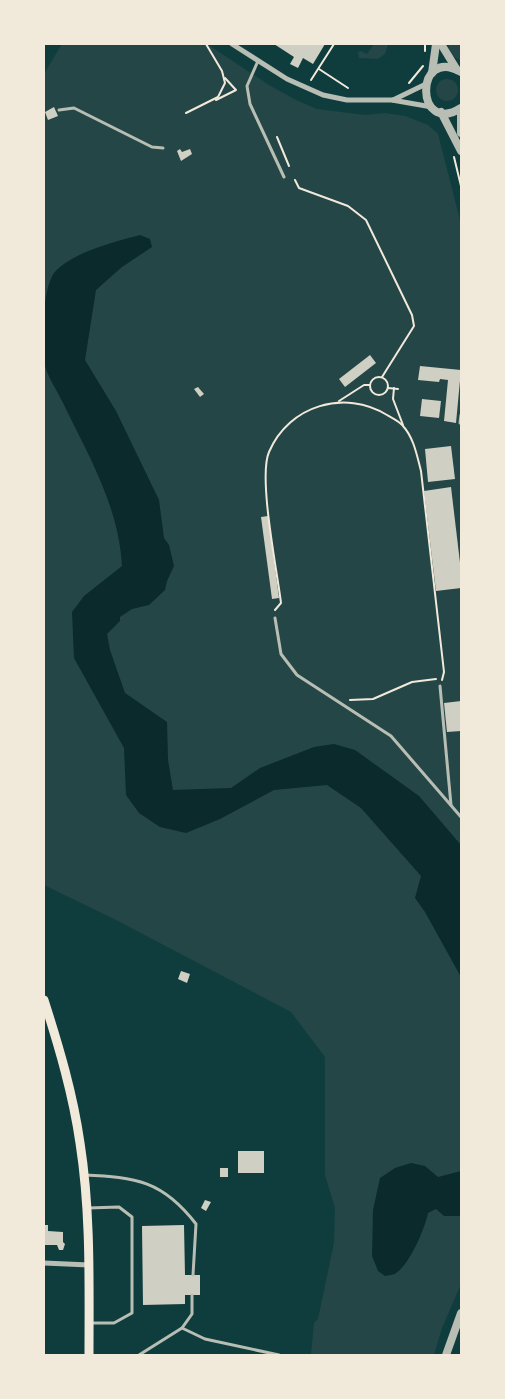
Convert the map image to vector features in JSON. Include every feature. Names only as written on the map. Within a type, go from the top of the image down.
[{"type":"main road","points":[[44,1000],[66,1073],[77,1123],[84,1175],[89,1265],[89,1355]]},
{"type":"street","points":[[232,44],[305,88],[324,95],[347,100],[392,100],[432,107],[441,112],[450,113],[461,108]]},
{"type":"street","points":[[432,107],[426,99],[426,84],[432,73],[436,44]]},
{"type":"street","points":[[441,44],[459,70]]},
{"type":"street","points":[[432,73],[444,68],[459,70]]},
{"type":"street","points":[[392,100],[426,84]]},
{"type":"street","points":[[441,112],[461,151]]},
{"type":"street","points":[[461,114],[461,133]]},
{"type":"street","points":[[44,1263],[89,1265]]},
{"type":"street","points":[[446,1355],[461,1312]]},
{"type":"lane","points":[[258,60],[246,86],[250,104],[284,177]]},
{"type":"lane","points":[[59,110],[74,108],[152,147],[163,148]]},
{"type":"lane","points":[[460,423],[461,415]]},
{"type":"lane","points":[[275,618],[282,654],[298,674],[391,736],[461,817]]},
{"type":"lane","points":[[440,686],[451,806]]},
{"type":"lane","points":[[84,1175],[134,1179],[165,1191],[196,1224],[193,1275]]},
{"type":"lane","points":[[87,1208],[119,1207],[132,1217],[132,1313],[114,1323],[89,1323]]},
{"type":"lane","points":[[139,1355],[182,1328],[192,1314],[192,1295]]},
{"type":"lane","points":[[182,1328],[205,1339],[279,1355]]},
{"type":"path","points":[[186,113],[236,90],[225,78],[206,44]]},
{"type":"path","points":[[311,80],[334,44]]},
{"type":"path","points":[[425,44],[425,58]]},
{"type":"path","points":[[403,87],[420,72],[425,62]]},
{"type":"path","points":[[318,69],[348,88]]},
{"type":"path","points":[[210,102],[222,92],[225,78]]},
{"type":"path","points":[[277,137],[289,166]]},
{"type":"path","points":[[453,153],[461,186]]},
{"type":"path","points":[[295,180],[299,188],[348,206],[366,220],[412,315],[414,326],[382,377]]},
{"type":"path","points":[[375,377],[382,377],[387,381],[388,388],[384,393],[377,395],[372,391],[370,385],[375,377]]},
{"type":"path","points":[[339,401],[364,385],[370,385]]},
{"type":"path","points":[[388,388],[398,389]]},
{"type":"path","points":[[394,388],[393,399],[403,425],[414,445],[420,472],[444,672],[440,686]]},
{"type":"path","points":[[275,618],[275,610],[281,603],[266,494],[265,471],[269,452],[280,433],[298,416],[315,406],[339,401],[358,403],[379,411],[403,425]]},
{"type":"path","points":[[340,702],[374,699],[412,682],[442,679]]},
{"type":"shaded area","points":[[62,44],[207,44],[269,85],[317,109],[365,115],[385,113],[405,116],[428,125],[438,134],[461,224],[461,1284],[442,1328],[434,1355],[311,1355],[314,1323],[318,1319],[334,1243],[335,1208],[325,1175],[325,1057],[291,1012],[116,920],[44,885],[44,74]]},
{"type":"shaded area","points":[[374,44],[388,44],[385,54],[378,59],[359,58],[358,52],[361,51],[367,54]]},
{"type":"shaded area","points":[[448,44],[461,44],[461,61],[451,55]]},
{"type":"shaded area","points":[[443,79],[451,79],[458,86],[458,94],[451,101],[443,101],[436,94],[436,86]]},
{"type":"shaded area","points":[[140,235],[150,239],[152,247],[122,267],[96,290],[85,360],[116,411],[159,500],[164,538],[169,545],[174,566],[165,590],[149,605],[132,609],[120,617],[120,621],[107,634],[110,650],[125,693],[167,722],[168,760],[173,790],[231,788],[260,768],[314,747],[334,744],[355,750],[419,796],[461,845],[461,977],[425,912],[415,898],[421,876],[361,808],[327,785],[274,790],[220,819],[186,833],[160,827],[139,813],[126,795],[124,748],[74,658],[72,612],[84,596],[122,566],[120,545],[102,484],[46,368],[43,353],[43,329],[45,303],[50,280],[61,266],[71,259],[94,249]]},
{"type":"shaded area","points":[[411,1163],[425,1166],[438,1177],[461,1171],[461,1216],[444,1216],[436,1209],[428,1213],[420,1236],[406,1262],[395,1274],[385,1276],[378,1271],[372,1256],[373,1210],[380,1178],[395,1168]]},
{"type":"building","points":[[274,44],[325,44],[313,64],[303,58],[298,68],[290,64],[294,57]]},
{"type":"building","points":[[54,107],[58,116],[48,120],[45,112]]},
{"type":"building","points":[[180,149],[182,152],[190,149],[192,154],[181,161],[177,151]]},
{"type":"building","points":[[370,355],[376,363],[345,387],[339,379]]},
{"type":"building","points":[[420,366],[461,370],[456,423],[444,421],[448,380],[440,379],[439,382],[418,380]]},
{"type":"building","points":[[198,387],[204,394],[200,397],[194,389]]},
{"type":"building","points":[[422,399],[441,401],[439,418],[420,416]]},
{"type":"building","points":[[451,446],[455,479],[428,482],[425,449]]},
{"type":"building","points":[[451,487],[461,571],[461,588],[436,591],[424,491]]},
{"type":"building","points":[[268,516],[279,598],[272,599],[261,517]]},
{"type":"building","points":[[461,701],[461,731],[447,732],[444,703]]},
{"type":"building","points":[[181,971],[190,974],[187,983],[178,979]]},
{"type":"building","points":[[238,1151],[264,1151],[264,1173],[238,1173]]},
{"type":"building","points":[[220,1168],[228,1168],[228,1177],[220,1177]]},
{"type":"building","points":[[205,1200],[211,1202],[206,1211],[201,1208]]},
{"type":"building","points":[[44,1225],[48,1225],[48,1231],[63,1232],[63,1242],[65,1244],[63,1250],[59,1250],[57,1245],[44,1245]]},
{"type":"building","points":[[184,1225],[185,1275],[200,1275],[200,1295],[185,1295],[185,1304],[143,1305],[142,1226]]}]
